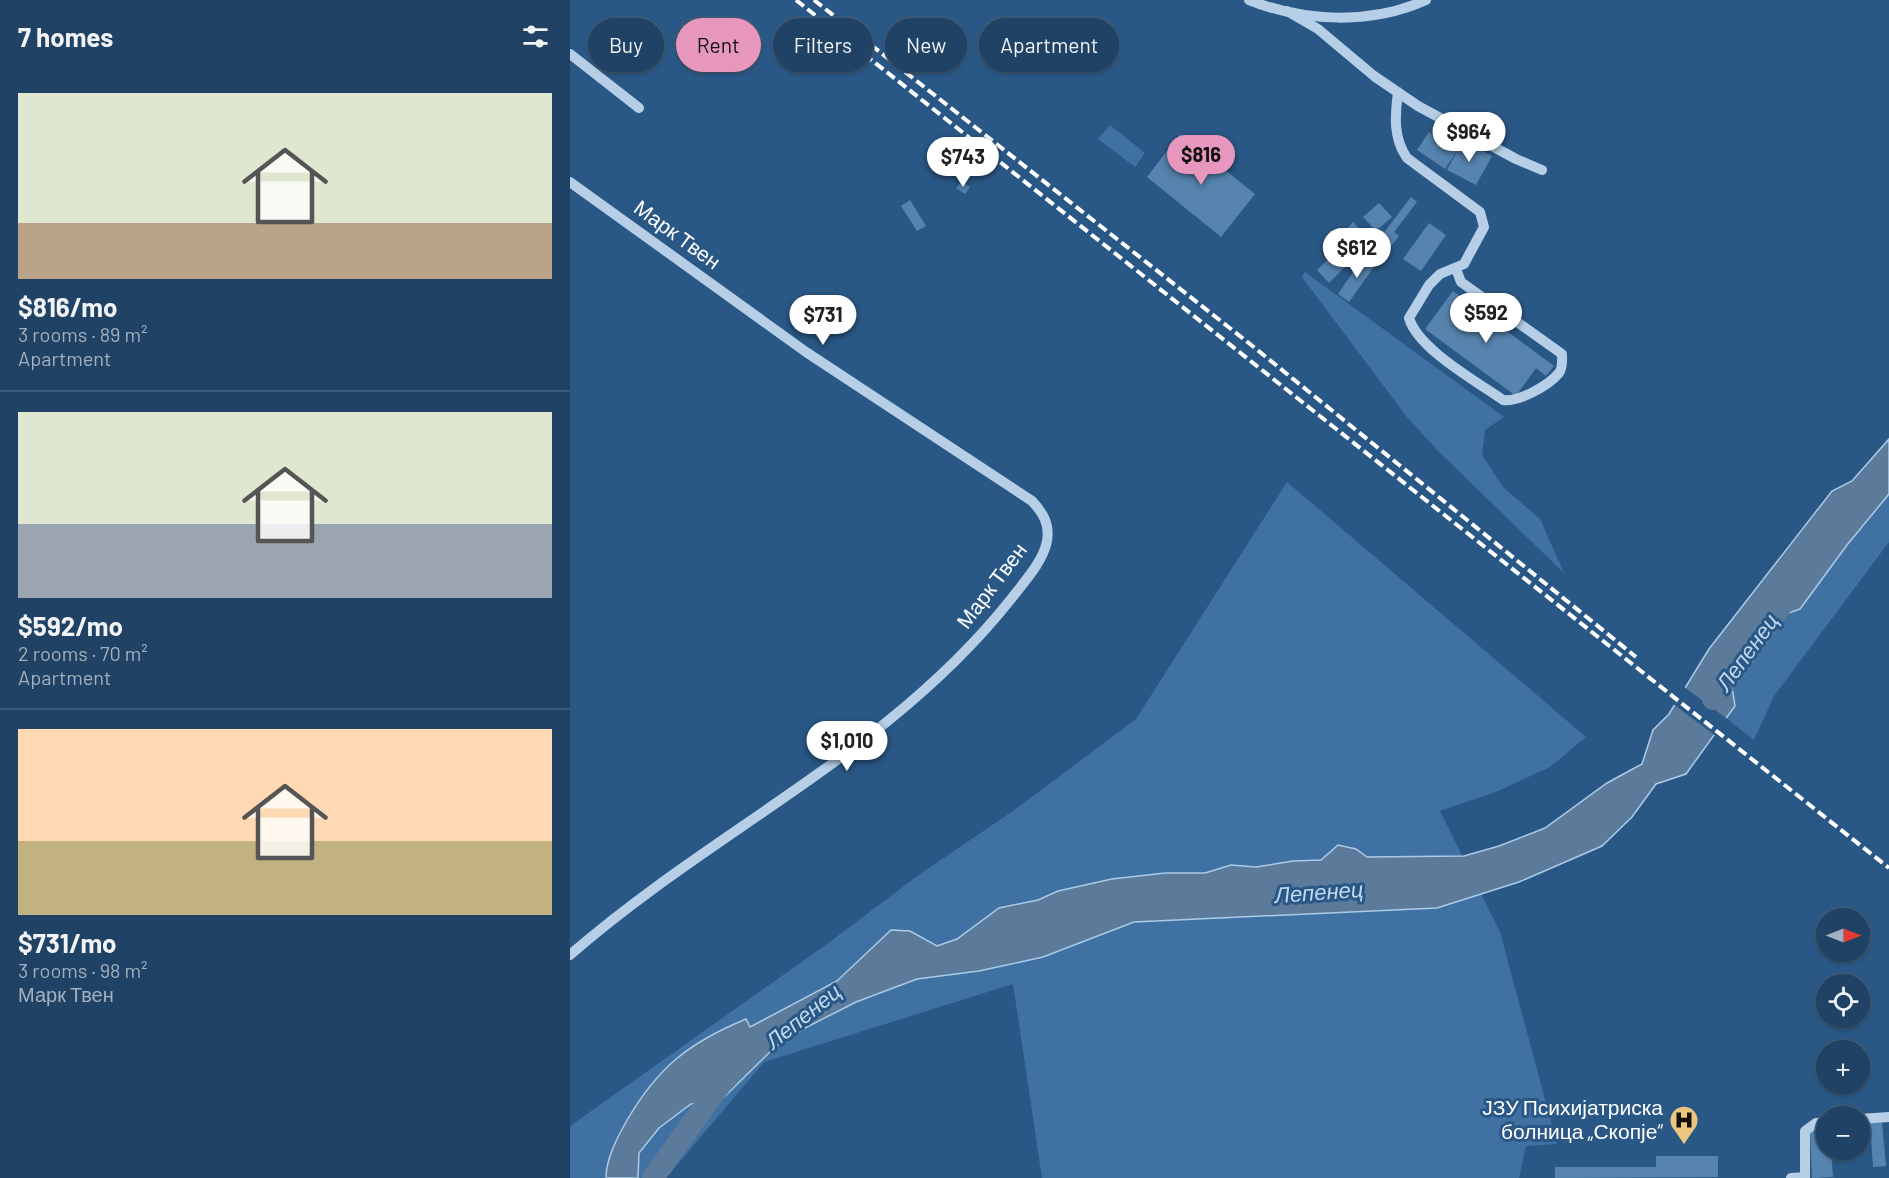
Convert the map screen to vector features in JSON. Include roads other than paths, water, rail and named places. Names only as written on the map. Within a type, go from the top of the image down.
[{"type":"street","points":[[1249,0],[1287,11],[1346,18],[1378,15],[1412,7],[1426,0]]},
{"type":"street","points":[[1287,11],[1318,29],[1374,76],[1398,92],[1480,140],[1542,170]]},
{"type":"street","points":[[570,54],[639,108]]},
{"type":"street","points":[[1398,92],[1395,111],[1399,146],[1407,158],[1484,218],[1482,235],[1464,264],[1440,274],[1429,285],[1409,318],[1412,330],[1434,351],[1503,400],[1514,402],[1521,399],[1558,373],[1562,366],[1562,354],[1461,282],[1456,269]]},
{"type":"street","name":"Марк Твен","points":[[570,182],[806,352],[1032,501],[1042,512],[1048,529],[1047,544],[1028,578],[951,668],[911,704],[843,756],[647,895],[570,956]]},
{"type":"street","points":[[1870,1118],[1889,1117]]},
{"type":"street","points":[[1791,1178],[1804,1177],[1805,1131],[1816,1123]]},
{"type":"water","points":[[1889,439],[1889,494],[1847,545],[1800,609],[1757,624],[1729,667],[1735,706],[1686,774],[1656,784],[1632,817],[1602,846],[1519,882],[1437,908],[1134,922],[1043,957],[979,971],[917,979],[856,1002],[805,1028],[775,1047],[721,1100],[691,1104],[659,1128],[639,1153],[638,1178],[606,1178],[610,1156],[626,1122],[650,1086],[676,1059],[725,1028],[746,1019],[750,1027],[837,981],[891,930],[910,931],[937,946],[957,939],[999,908],[1038,900],[1058,891],[1112,879],[1165,873],[1205,873],[1231,865],[1256,867],[1293,861],[1321,860],[1338,845],[1356,849],[1367,857],[1464,856],[1499,846],[1545,828],[1607,783],[1642,764],[1653,730],[1669,714],[1709,649],[1832,491],[1852,481]]},
{"type":"waterway","name":"Лепенец","points":[[1713,699],[1789,595]]},
{"type":"waterway","name":"Лепенец","points":[[653,1178],[727,1078]]},
{"type":"railway","points":[[796,0],[1889,868]]},
{"type":"railway","points":[[814,0],[1250,344],[1636,657]]},
{"type":"place","name":"ЈЗУ Психијатриска болница „Скопје“","points":[[1684,1146]]}]
